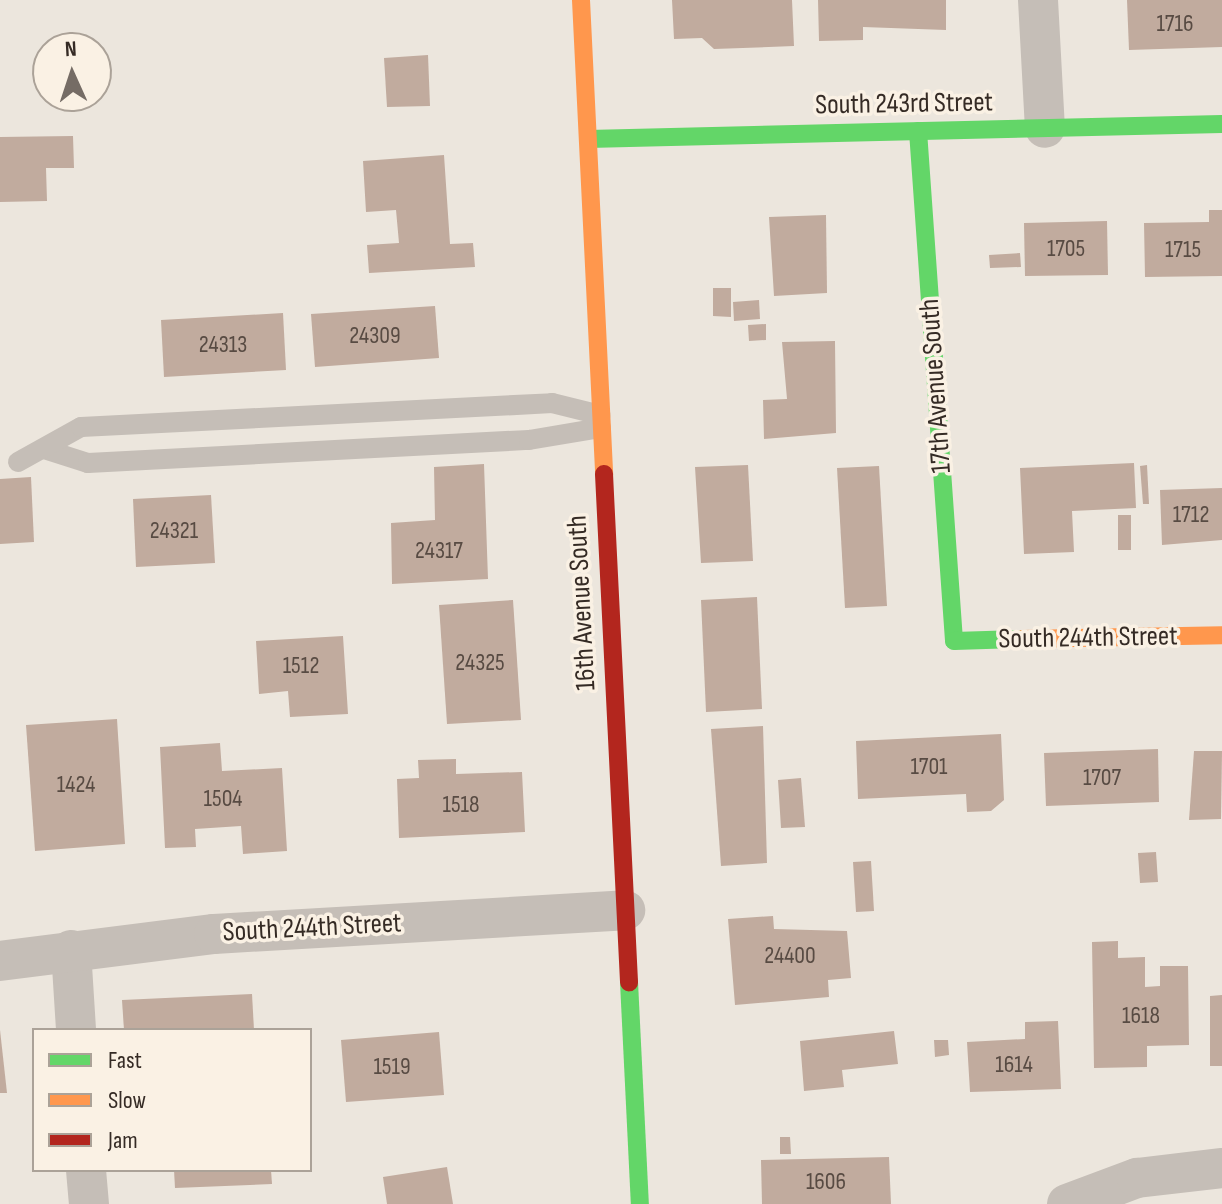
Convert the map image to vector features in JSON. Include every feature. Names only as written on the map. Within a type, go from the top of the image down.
[{"type":"street","name":"16th Avenue South","points":[[581,0],[640,1204]]},
{"type":"street","points":[[1038,0],[1045,128]]},
{"type":"street","name":"South 243rd Street","points":[[588,139],[1222,124]]},
{"type":"street","name":"17th Avenue South","points":[[918,131],[954,641]]},
{"type":"street","name":"South 244th Street","points":[[954,641],[1222,635]]},
{"type":"street","name":"South 244th Street","points":[[0,961],[214,934],[625,910]]},
{"type":"street","points":[[71,950],[76,1028]]},
{"type":"street","points":[[1067,1204],[1137,1178],[1222,1168]]},
{"type":"street","points":[[86,1172],[89,1204]]},
{"type":"lane","points":[[18,462],[81,427],[552,403],[601,421]]},
{"type":"lane","points":[[44,449],[88,463],[529,440],[601,421]]},
{"type":"building","points":[[672,0],[792,0],[794,46],[714,49],[702,38],[674,39]]},
{"type":"building","points":[[818,0],[946,0],[946,30],[863,27],[863,40],[819,41]]},
{"type":"building","points":[[1127,0],[1222,0],[1222,47],[1129,50]]},
{"type":"building","points":[[428,55],[430,106],[387,107],[384,58]]},
{"type":"building","points":[[73,136],[74,168],[46,168],[47,201],[0,202],[0,137]]},
{"type":"building","points":[[444,155],[450,244],[473,243],[475,267],[369,273],[367,245],[399,243],[396,210],[366,212],[363,161]]},
{"type":"building","points":[[1209,210],[1222,210],[1222,276],[1145,277],[1144,223],[1209,222]]},
{"type":"building","points":[[826,215],[827,293],[774,296],[769,217]]},
{"type":"building","points":[[1107,221],[1108,275],[1025,276],[1024,223]]},
{"type":"building","points":[[1020,253],[1021,267],[990,268],[989,255]]},
{"type":"building","points":[[713,288],[731,288],[731,317],[713,316]]},
{"type":"building","points":[[759,300],[760,319],[734,321],[733,302]]},
{"type":"building","points":[[435,306],[439,358],[315,367],[311,314]]},
{"type":"building","points":[[283,313],[286,370],[164,377],[161,320]]},
{"type":"building","points":[[766,324],[766,340],[749,341],[748,325]]},
{"type":"building","points":[[835,341],[836,433],[764,439],[763,400],[787,399],[782,342]]},
{"type":"building","points":[[1134,463],[1136,508],[1072,511],[1074,552],[1024,554],[1020,468]]},
{"type":"building","points":[[484,464],[488,579],[392,584],[391,523],[435,520],[434,467]]},
{"type":"building","points":[[748,465],[753,561],[701,563],[695,467]]},
{"type":"building","points":[[1147,465],[1149,504],[1143,504],[1140,466]]},
{"type":"building","points":[[879,466],[887,606],[845,608],[837,468]]},
{"type":"building","points":[[31,477],[34,542],[0,544],[0,479]]},
{"type":"building","points":[[1222,488],[1222,540],[1162,545],[1160,490]]},
{"type":"building","points":[[211,495],[215,563],[136,567],[133,499]]},
{"type":"building","points":[[1118,515],[1131,515],[1131,550],[1118,550]]},
{"type":"building","points":[[757,597],[762,709],[706,712],[701,600]]},
{"type":"building","points":[[513,600],[521,720],[447,724],[439,605]]},
{"type":"building","points":[[343,636],[348,714],[290,717],[288,691],[259,694],[256,641]]},
{"type":"building","points":[[117,719],[125,844],[35,851],[26,725]]},
{"type":"building","points":[[763,726],[767,863],[721,866],[711,729]]},
{"type":"building","points":[[1001,734],[1004,800],[991,811],[967,812],[966,794],[858,799],[856,741]]},
{"type":"building","points":[[220,743],[222,771],[282,768],[287,851],[243,854],[241,826],[195,829],[196,847],[165,848],[160,747]]},
{"type":"building","points":[[1158,749],[1159,802],[1046,806],[1044,753]]},
{"type":"building","points":[[1194,751],[1222,751],[1221,819],[1189,820]]},
{"type":"building","points":[[456,759],[456,774],[522,772],[525,832],[399,838],[397,779],[419,778],[418,760]]},
{"type":"building","points":[[801,778],[805,827],[781,828],[778,780]]},
{"type":"building","points":[[1156,852],[1158,882],[1140,883],[1138,853]]},
{"type":"building","points":[[871,861],[874,911],[856,912],[853,862]]},
{"type":"building","points":[[773,916],[774,929],[847,931],[851,978],[828,980],[829,997],[735,1005],[728,919]]},
{"type":"building","points":[[1118,941],[1118,958],[1145,957],[1145,987],[1160,986],[1160,966],[1188,966],[1189,1045],[1147,1046],[1147,1067],[1094,1068],[1092,942]]},
{"type":"building","points":[[252,994],[254,1028],[124,1028],[122,1000]]},
{"type":"building","points":[[1222,995],[1222,1066],[1210,1066],[1210,996]]},
{"type":"building","points":[[1058,1021],[1061,1089],[970,1092],[967,1042],[1025,1039],[1025,1022]]},
{"type":"building","points":[[0,1030],[7,1093],[0,1093]]},
{"type":"building","points":[[894,1031],[898,1064],[842,1070],[844,1087],[804,1091],[800,1041]]},
{"type":"building","points":[[439,1032],[444,1095],[346,1102],[341,1040]]},
{"type":"building","points":[[934,1040],[948,1040],[949,1055],[935,1057]]},
{"type":"building","points":[[780,1137],[790,1137],[791,1154],[780,1154]]},
{"type":"building","points":[[889,1157],[891,1204],[762,1204],[761,1160]]},
{"type":"building","points":[[447,1167],[453,1204],[387,1204],[383,1177]]},
{"type":"building","points":[[174,1172],[271,1172],[272,1184],[175,1188]]},
{"type":"traffic: fast","points":[[588,139],[1222,124]]},
{"type":"traffic: fast","points":[[918,131],[954,641],[1022,639]]},
{"type":"traffic: fast","points":[[629,982],[640,1204]]},
{"type":"traffic: slow","points":[[581,0],[604,474]]},
{"type":"traffic: slow","points":[[1022,639],[1222,635]]},
{"type":"traffic: jam","points":[[604,474],[629,982]]}]
